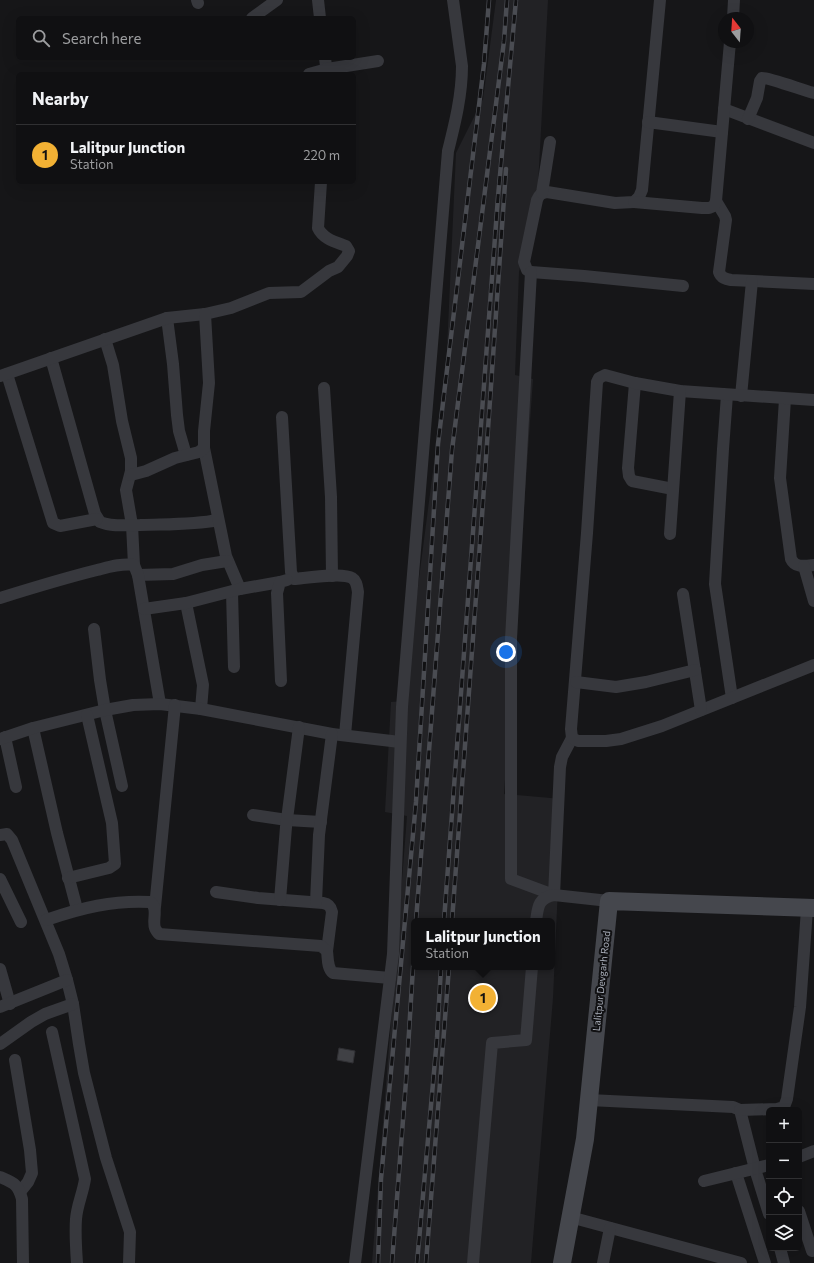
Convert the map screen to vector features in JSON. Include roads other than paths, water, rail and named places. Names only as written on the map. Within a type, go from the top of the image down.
[{"type":"main road","points":[[609,901],[811,908]]},
{"type":"main road","name":"Lalitpur Devgarh Road","points":[[562,1263],[585,1140],[609,901]]},
{"type":"street","points":[[254,16],[270,3],[277,0]]},
{"type":"street","points":[[318,0],[320,16]]},
{"type":"street","points":[[355,1263],[393,954],[400,742],[448,151],[459,108],[462,76],[453,0]]},
{"type":"street","points":[[634,202],[639,197],[642,190],[660,0]]},
{"type":"street","points":[[733,12],[734,0]]},
{"type":"street","points":[[683,286],[531,272],[527,270],[524,262],[538,196],[542,193],[547,192],[615,203],[634,202],[702,208],[714,206],[716,201],[729,48]]},
{"type":"street","points":[[314,72],[326,67],[378,61]]},
{"type":"street","points":[[748,119],[756,98],[760,80],[762,78],[769,78],[814,94]]},
{"type":"street","points":[[724,108],[748,119],[814,143]]},
{"type":"street","points":[[648,122],[722,132]]},
{"type":"street","points":[[542,193],[550,142]]},
{"type":"street","points":[[97,519],[60,526],[52,523],[4,375],[167,318],[204,314],[231,308],[269,293],[301,292],[329,271],[338,267],[348,256],[349,251],[346,246],[320,234],[318,228],[321,184]]},
{"type":"street","points":[[716,201],[726,220],[719,272],[720,276],[731,280],[814,284]]},
{"type":"street","points":[[531,272],[510,639],[511,879],[554,895],[609,901]]},
{"type":"street","points":[[741,396],[752,281]]},
{"type":"street","points":[[204,314],[209,383],[204,431],[204,448],[227,561],[236,591],[234,667]]},
{"type":"street","points":[[167,318],[178,425],[186,455]]},
{"type":"street","points":[[105,339],[113,365],[122,421],[131,458],[131,475],[126,490],[132,525],[136,570],[160,704]]},
{"type":"street","points":[[51,358],[97,519],[105,524],[132,525],[179,524],[218,520]]},
{"type":"street","points":[[554,895],[560,767],[562,757],[572,738],[571,729],[588,533],[598,378],[605,375],[635,383],[680,391],[814,400]]},
{"type":"street","points":[[635,383],[628,468],[629,476],[632,481],[673,490]]},
{"type":"street","points":[[324,388],[331,497],[332,576]]},
{"type":"street","points":[[670,534],[680,391]]},
{"type":"street","points":[[727,395],[715,584],[732,698]]},
{"type":"street","points":[[785,399],[780,478],[791,559],[792,563],[797,565],[809,565],[814,601]]},
{"type":"street","points":[[282,417],[288,543],[291,572],[294,579]]},
{"type":"street","points":[[131,475],[169,460],[199,452],[204,448]]},
{"type":"street","points":[[0,598],[110,567],[129,564],[136,570],[174,574],[202,565],[227,561]]},
{"type":"street","points":[[144,609],[186,603],[280,582],[283,580],[332,576],[352,578],[356,584],[358,592],[345,735]]},
{"type":"street","points":[[280,582],[277,593],[281,681]]},
{"type":"street","points":[[683,594],[701,710]]},
{"type":"street","points":[[186,603],[203,685],[201,709]]},
{"type":"street","points":[[94,629],[105,710],[122,786]]},
{"type":"street","points":[[572,738],[578,741],[606,741],[662,726],[814,665]]},
{"type":"street","points":[[576,682],[616,687],[646,682],[695,670]]},
{"type":"street","points":[[16,787],[3,738],[33,728],[105,710],[133,705],[175,705],[332,734],[400,742]]},
{"type":"street","points":[[175,705],[155,907],[155,929],[159,934],[314,945],[321,946],[327,951]]},
{"type":"street","points":[[68,878],[109,868],[115,864],[112,823],[87,715]]},
{"type":"street","points":[[33,728],[68,878],[77,909]]},
{"type":"street","points":[[280,900],[287,820],[299,728]]},
{"type":"street","points":[[316,902],[321,822],[332,734]]},
{"type":"street","points":[[253,815],[287,820],[321,822]]},
{"type":"street","points":[[0,835],[6,834],[12,840],[46,920],[67,980],[73,1004],[84,1073],[106,1158],[130,1232],[129,1263]]},
{"type":"street","points":[[0,879],[21,922]]},
{"type":"street","points":[[216,892],[328,904],[332,912],[327,951],[328,966],[330,970],[333,973],[390,978]]},
{"type":"street","points":[[536,918],[537,910],[542,900],[547,896],[554,895]]},
{"type":"street","points":[[46,920],[77,909],[110,903],[150,902],[155,907]]},
{"type":"street","points":[[589,1100],[733,1107],[740,1110],[777,1110],[784,1107],[787,1099],[800,1008],[811,908]]},
{"type":"street","points":[[0,969],[5,1005],[67,980]]},
{"type":"street","points":[[473,1263],[492,1043],[526,1040],[532,970]]},
{"type":"street","points":[[0,1044],[45,1014],[73,1004]]},
{"type":"street","points":[[52,1032],[85,1180],[84,1188],[79,1198],[76,1220],[76,1263]]},
{"type":"street","points":[[15,1060],[30,1150],[32,1173],[28,1182],[20,1192]]},
{"type":"street","points":[[740,1110],[755,1169],[766,1204]]},
{"type":"street","points":[[802,1156],[814,1151]]},
{"type":"street","points":[[704,1181],[766,1166]]},
{"type":"street","points":[[736,1173],[765,1263]]},
{"type":"street","points":[[0,1177],[12,1182],[18,1187],[22,1199],[23,1263]]},
{"type":"street","points":[[800,1215],[812,1251]]},
{"type":"street","points":[[570,1217],[741,1263]]},
{"type":"street","points":[[603,1263],[610,1228]]},
{"type":"street","points":[[781,1251],[784,1263]]},
{"type":"railway","points":[[378,1263],[381,1179],[416,802],[438,444],[484,64],[489,0]]},
{"type":"railway","points":[[416,918],[452,450],[504,41],[507,0]]},
{"type":"railway","points":[[444,918],[498,197],[516,0]]},
{"type":"railway","points":[[452,918],[506,169]]},
{"type":"railway","points":[[392,1263],[413,970]]},
{"type":"railway","points":[[417,1263],[437,1038],[441,970]]},
{"type":"railway","points":[[426,1263],[449,970]]},
{"type":"place","name":"Lalitpur Junction","points":[[483,998]]}]
